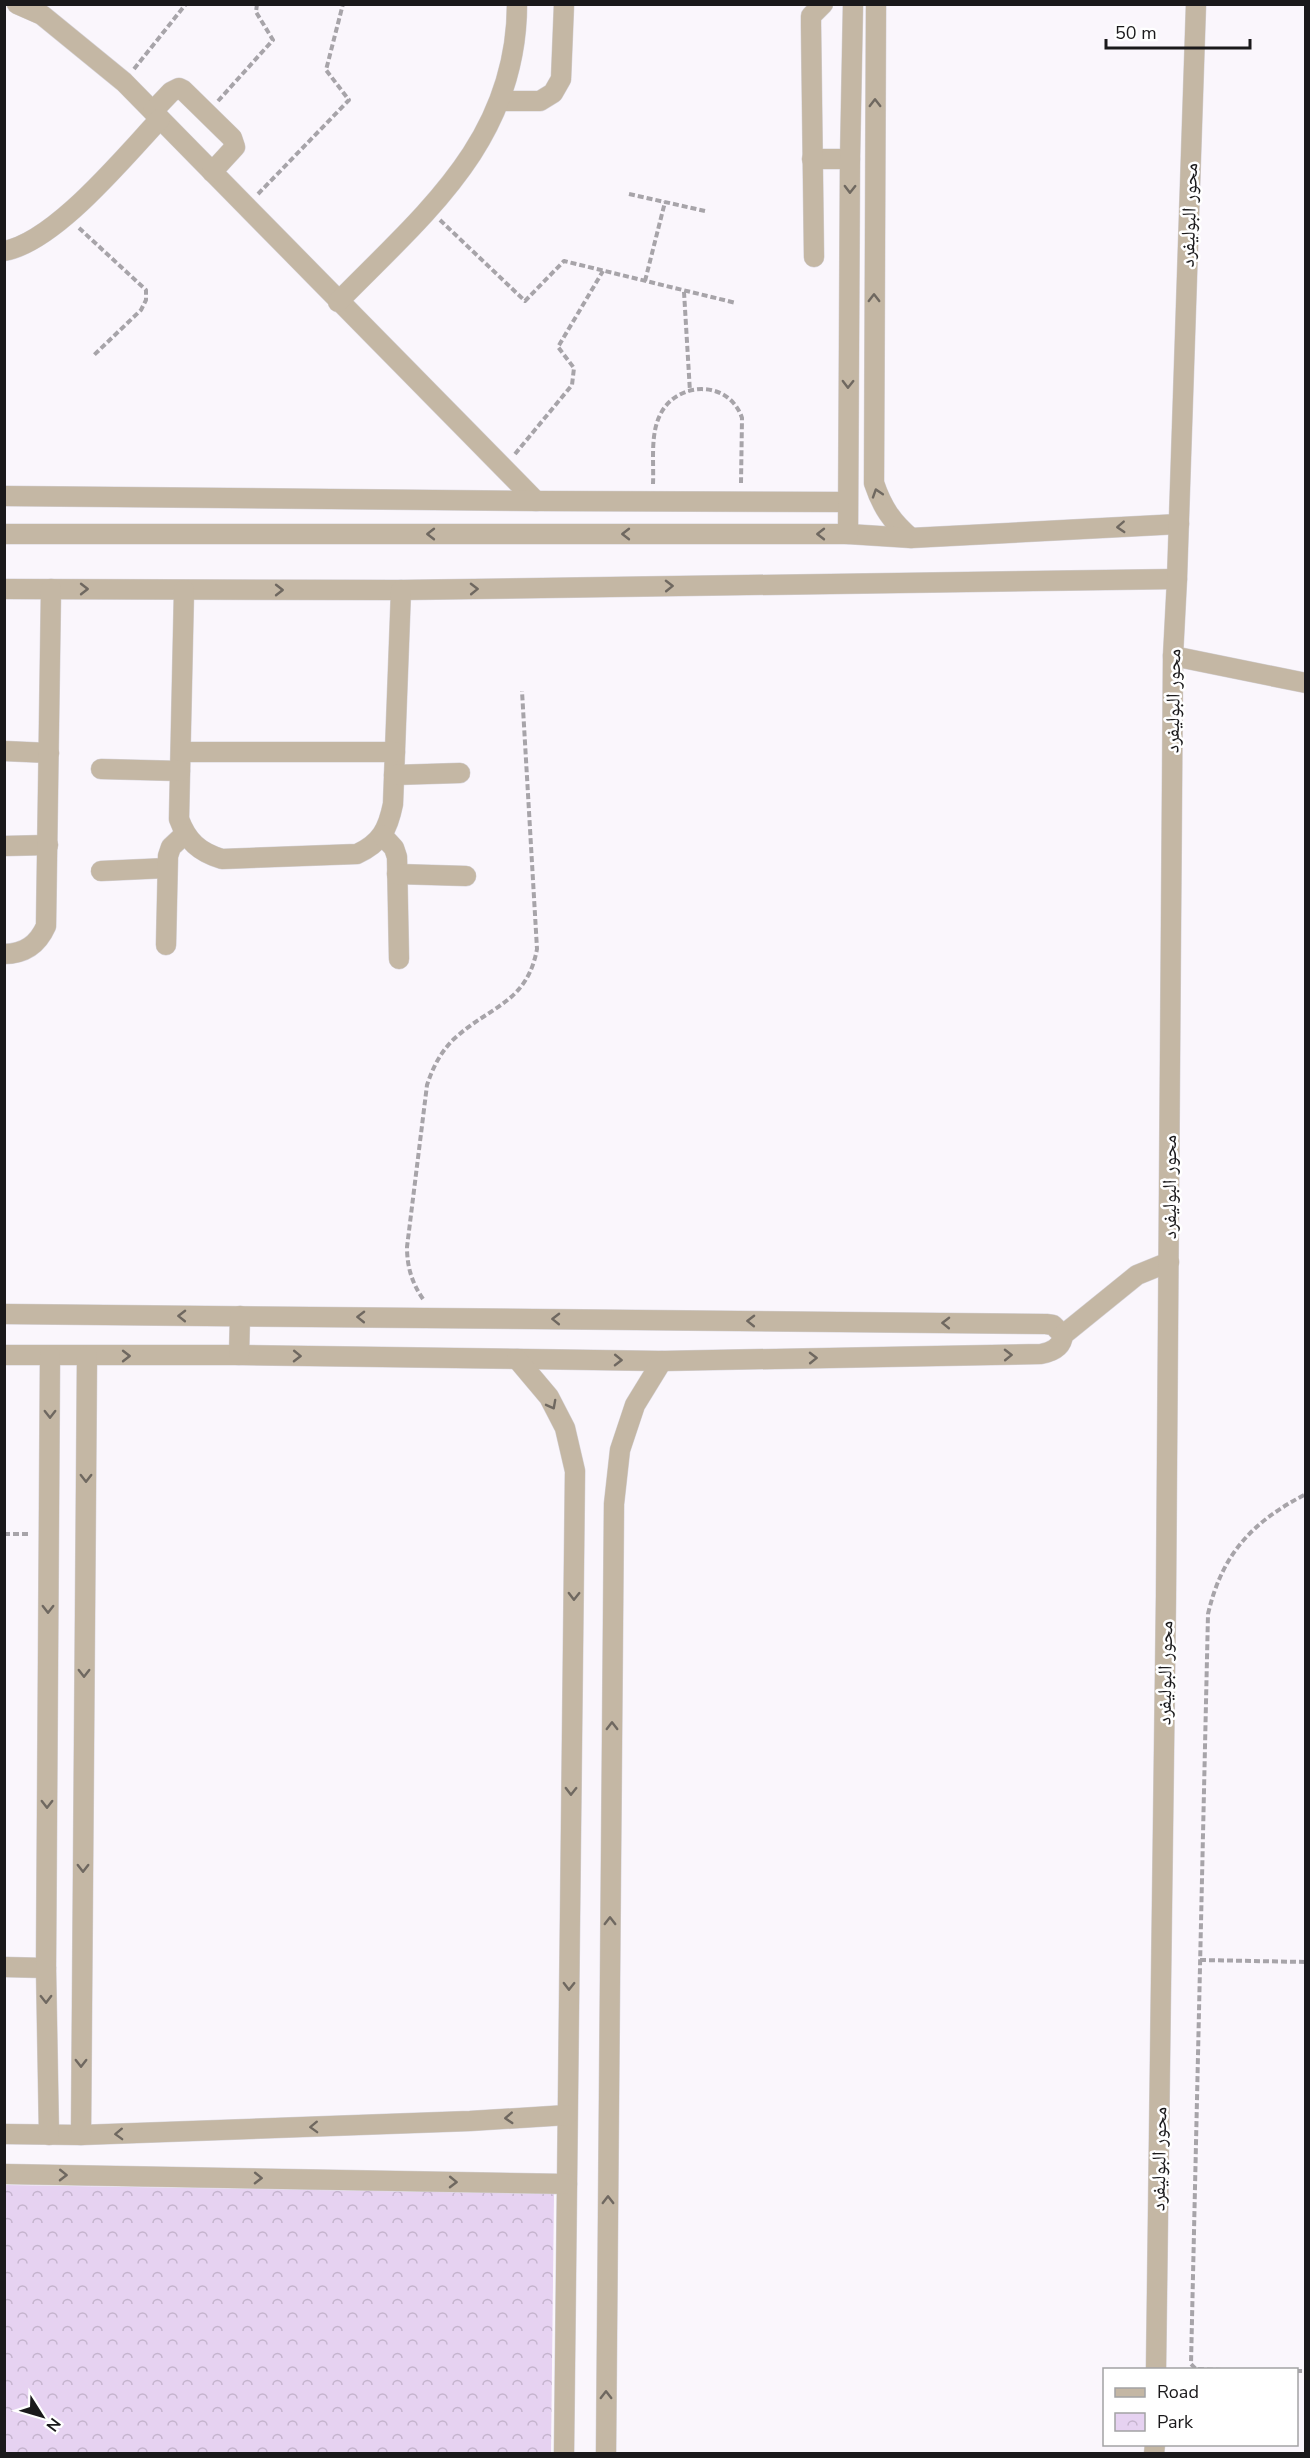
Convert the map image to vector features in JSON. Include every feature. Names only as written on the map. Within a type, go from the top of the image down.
[{"type":"street","points":[[17,4],[42,15],[123,82],[536,501]]},
{"type":"street","points":[[338,302],[428,209],[473,155],[501,101],[516,35],[517,4]]},
{"type":"street","points":[[501,101],[540,102],[553,93],[561,80],[564,4]]},
{"type":"street","points":[[814,257],[811,25],[812,16],[823,4]]},
{"type":"street","points":[[848,534],[853,4]]},
{"type":"street","points":[[876,4],[874,483],[881,505],[894,524],[911,538]]},
{"type":"street","name":"محور البوليفرد","points":[[1156,2368],[1173,656],[1178,579],[1196,4]]},
{"type":"street","points":[[4,251],[17,249],[45,234],[66,216],[157,115],[171,92],[179,88],[235,142],[235,147],[212,172]]},
{"type":"street","points":[[813,159],[850,159]]},
{"type":"street","points":[[4,496],[847,502]]},
{"type":"street","points":[[4,534],[848,534],[911,538],[1179,524]]},
{"type":"street","points":[[4,589],[400,590],[1178,579]]},
{"type":"street","points":[[4,954],[22,952],[33,946],[41,937],[46,926],[51,589]]},
{"type":"street","points":[[184,590],[179,819],[185,834],[194,846],[207,855],[222,859],[357,854],[371,847],[382,835],[390,820],[393,804],[400,590]]},
{"type":"street","points":[[1173,656],[1305,683]]},
{"type":"street","points":[[4,751],[49,753]]},
{"type":"street","points":[[101,769],[181,761],[395,752]]},
{"type":"street","points":[[394,774],[460,773]]},
{"type":"street","points":[[166,945],[168,856],[171,847],[185,834]]},
{"type":"street","points":[[382,835],[394,848],[397,874],[399,959]]},
{"type":"street","points":[[4,846],[48,845]]},
{"type":"street","points":[[101,871],[167,868]]},
{"type":"street","points":[[397,874],[466,876]]},
{"type":"street","points":[[4,1355],[239,1355],[662,1361],[1041,1354],[1050,1353],[1058,1347],[1063,1335],[1137,1275],[1168,1262]]},
{"type":"street","points":[[4,1314],[1046,1324],[1053,1325],[1063,1335]]},
{"type":"street","points":[[239,1355],[240,1316]]},
{"type":"street","points":[[49,2135],[46,1968],[50,1356]]},
{"type":"street","points":[[81,2135],[87,1356]]},
{"type":"street","points":[[517,1359],[549,1397],[565,1428],[574,1471],[564,2454]]},
{"type":"street","points":[[606,2454],[614,1503],[620,1450],[635,1405],[662,1361]]},
{"type":"street","points":[[4,1967],[46,1968]]},
{"type":"street","points":[[4,2134],[81,2135],[470,2121],[567,2115]]},
{"type":"street","points":[[4,2174],[567,2184]]},
{"type":"path","points":[[123,82],[186,4]]},
{"type":"path","points":[[207,113],[273,40],[256,12],[257,4]]},
{"type":"path","points":[[246,207],[349,100],[326,70],[343,4]]},
{"type":"path","points":[[628,194],[705,212]]},
{"type":"path","points":[[645,281],[665,202]]},
{"type":"path","points":[[428,209],[525,301],[564,261],[736,303]]},
{"type":"path","points":[[66,216],[146,291],[146,300],[141,310],[93,356]]},
{"type":"path","points":[[503,468],[572,385],[574,368],[558,347],[603,271]]},
{"type":"path","points":[[684,292],[690,392]]},
{"type":"path","points":[[653,502],[658,420],[672,399],[690,392],[712,389],[729,397],[740,410],[742,417],[741,502]]},
{"type":"path","points":[[439,1318],[418,1293],[407,1264],[407,1246],[427,1085],[437,1060],[454,1039],[517,993],[530,974],[537,949],[522,691]]},
{"type":"path","points":[[1195,2368],[1191,2364],[1208,1614],[1213,1590],[1224,1565],[1242,1540],[1259,1523],[1305,1494]]},
{"type":"path","points":[[4,1534],[49,1535]]},
{"type":"path","points":[[1200,1960],[1305,1962]]},
{"type":"green space","points":[[5,2185],[554,2194],[551,2453],[5,2453]]}]
